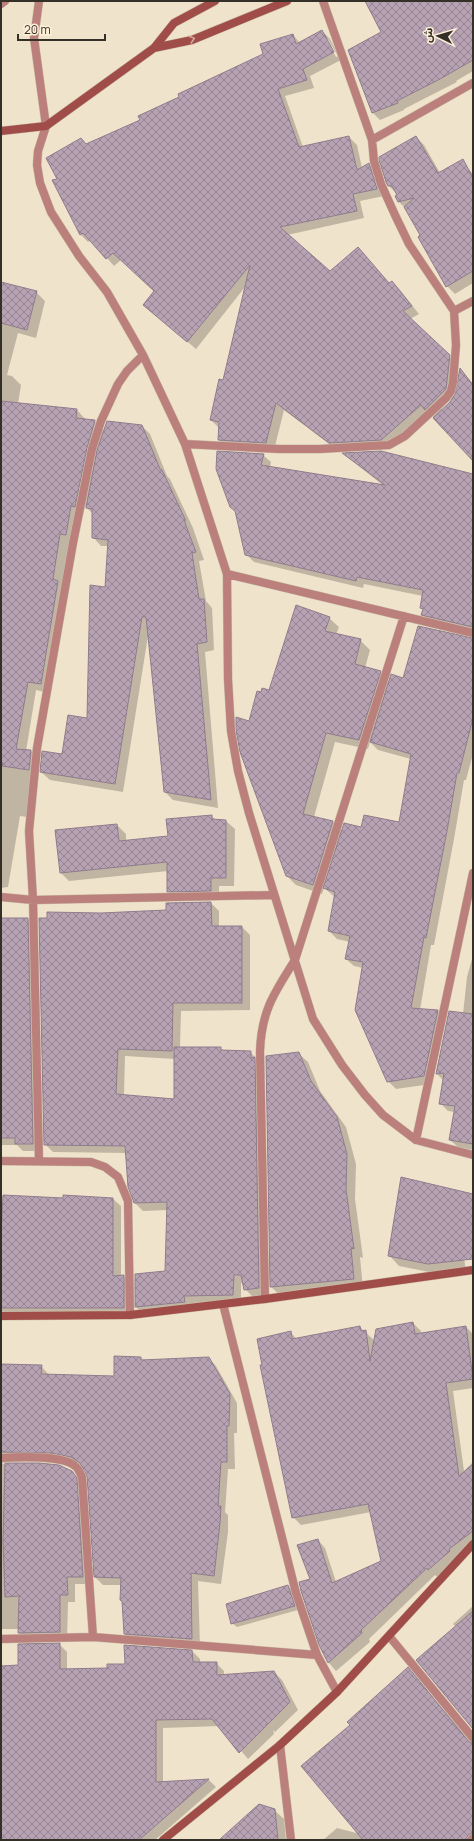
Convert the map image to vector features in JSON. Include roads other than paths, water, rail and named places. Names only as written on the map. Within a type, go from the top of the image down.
[{"type":"street","points":[[1,4],[5,1]]},
{"type":"street","points":[[39,1],[34,38],[46,126],[38,151],[37,165],[40,183],[51,212],[79,256],[107,292],[142,355],[185,444],[227,574],[227,650],[231,731],[238,771],[274,895],[314,1019],[342,1065],[365,1095],[383,1115],[416,1140],[473,1155]]},
{"type":"street","points":[[1,131],[46,126],[154,48],[174,23],[214,1]]},
{"type":"street","points":[[154,48],[192,40],[287,1]]},
{"type":"street","points":[[185,444],[320,450],[379,447],[389,445],[405,436],[446,398],[451,391],[456,345],[454,312],[409,244],[381,184],[374,161],[372,140],[323,1]]},
{"type":"street","points":[[372,140],[473,83]]},
{"type":"street","points":[[454,312],[473,301]]},
{"type":"street","points":[[39,1161],[34,900],[29,831],[37,748],[86,480],[100,421],[118,384],[127,371],[142,355]]},
{"type":"street","points":[[227,574],[473,633]]},
{"type":"street","points":[[265,1299],[260,1038],[262,1023],[267,1008],[296,960],[404,616]]},
{"type":"street","points":[[416,1140],[473,873]]},
{"type":"street","points":[[1,897],[34,900],[274,895]]},
{"type":"street","points":[[1,1161],[91,1162],[105,1167],[118,1177],[128,1201],[130,1315]]},
{"type":"street","points":[[1,1316],[130,1315],[265,1299],[473,1270]]},
{"type":"street","points":[[223,1304],[296,1593],[317,1656],[337,1692]]},
{"type":"street","points":[[1,1458],[36,1456],[65,1462],[75,1466],[82,1477],[93,1637]]},
{"type":"street","points":[[163,1840],[280,1745],[337,1692],[473,1544]]},
{"type":"street","points":[[389,1636],[473,1738]]},
{"type":"street","points":[[1,1639],[93,1637],[317,1656]]},
{"type":"street","points":[[280,1745],[291,1840]]}]
